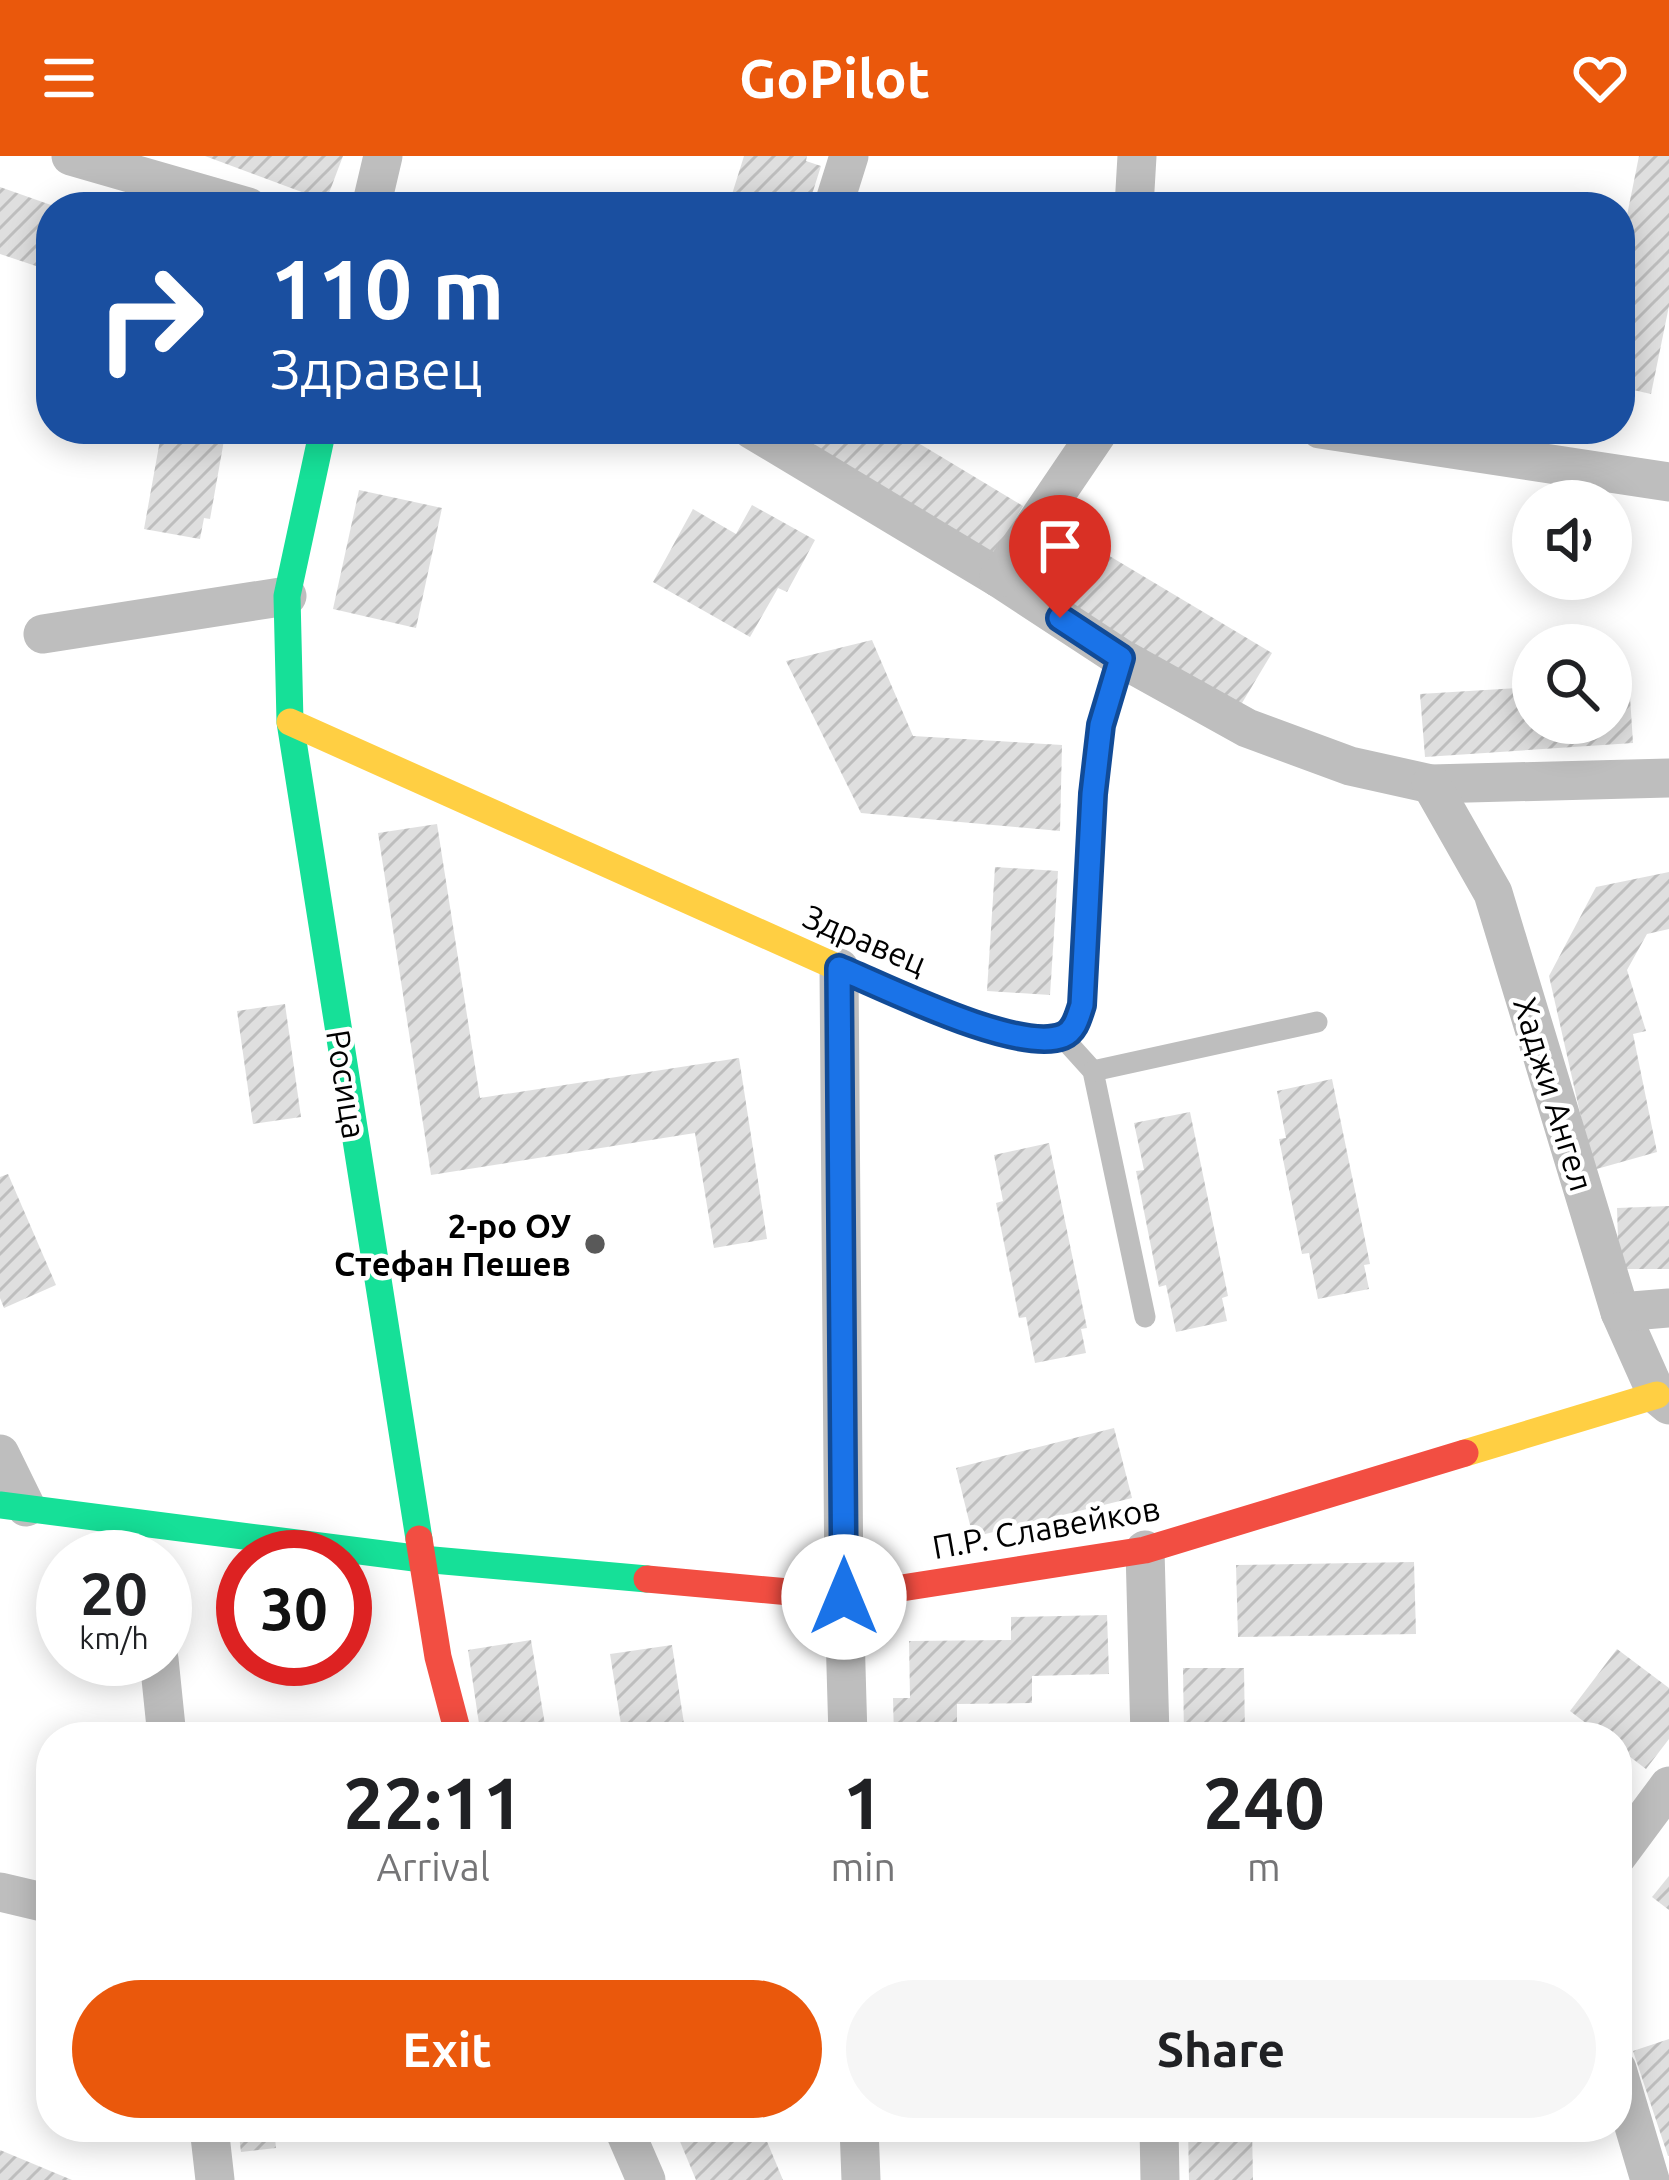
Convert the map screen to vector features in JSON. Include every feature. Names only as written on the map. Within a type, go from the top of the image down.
[{"type":"street","points":[[71,156],[196,192]]},
{"type":"street","points":[[375,192],[383,156]]},
{"type":"street","points":[[838,192],[849,156]]},
{"type":"street","points":[[1135,192],[1137,156]]},
{"type":"street","name":"Росица","points":[[320,444],[287,596],[290,722],[438,1657],[455,1722]]},
{"type":"street","points":[[786,444],[1121,658],[1246,728],[1350,766],[1431,784],[1669,778]]},
{"type":"street","points":[[999,578],[1090,444]]},
{"type":"street","points":[[1419,444],[1669,482]]},
{"type":"street","points":[[43,634],[287,596]]},
{"type":"street","points":[[1062,1036],[1075,1026],[1082,1005],[1093,794],[1101,725],[1121,658]]},
{"type":"street","name":"Здравец","points":[[290,722],[984,1029],[1038,1038],[1062,1036]]},
{"type":"street","name":"Хаджи Ангел","points":[[1431,784],[1493,893],[1620,1312],[1663,1400]]},
{"type":"street","points":[[839,968],[848,1722]]},
{"type":"street","points":[[1620,1312],[1669,1308]]},
{"type":"street","name":"П.Р. Славейков","points":[[192,1543],[844,1597],[1145,1550],[1663,1400]]},
{"type":"street","points":[[0,1454],[13,1506]]},
{"type":"street","name":"П.Р. Славейков","points":[[13,1506],[108,1530]]},
{"type":"street","points":[[1145,1550],[1150,1722]]},
{"type":"street","points":[[162,1686],[165,1722]]},
{"type":"street","points":[[1632,1836],[1669,1786]]},
{"type":"street","points":[[0,1892],[36,1900]]},
{"type":"street","points":[[1632,2119],[1650,2180]]},
{"type":"street","points":[[211,2142],[215,2180]]},
{"type":"street","points":[[630,2142],[646,2180]]},
{"type":"street","points":[[860,2142],[861,2180]]},
{"type":"street","points":[[1159,2142],[1160,2180]]},
{"type":"lane","points":[[1093,1071],[1317,1022]]},
{"type":"lane","points":[[1062,1036],[1093,1071],[1145,1317]]},
{"type":"building","points":[[205,156],[343,156],[329,192],[302,192]]},
{"type":"building","points":[[744,156],[807,156],[806,161],[821,166],[813,192],[733,192]]},
{"type":"building","points":[[1639,156],[1669,156],[1669,306],[1651,394],[1635,390],[1632,192]]},
{"type":"building","points":[[0,187],[36,200],[36,266],[0,254]]},
{"type":"building","points":[[159,444],[223,444],[210,519],[204,518],[200,539],[144,529]]},
{"type":"building","points":[[815,444],[920,444],[1023,506],[990,562],[809,454]]},
{"type":"building","points":[[359,490],[442,508],[416,628],[333,609]]},
{"type":"building","points":[[752,505],[815,540],[787,592],[778,588],[750,637],[653,582],[693,509],[736,534]]},
{"type":"building","points":[[1091,545],[1272,653],[1239,708],[1059,600]]},
{"type":"building","points":[[872,640],[913,736],[1062,745],[1060,831],[861,813],[786,661]]},
{"type":"building","points":[[1512,688],[1512,744],[1618,744],[1425,757],[1420,694]]},
{"type":"building","points":[[437,824],[480,1098],[739,1058],[767,1239],[714,1248],[695,1133],[431,1175],[378,833]]},
{"type":"building","points":[[995,867],[1058,871],[1050,995],[987,991]]},
{"type":"building","points":[[1669,872],[1669,929],[1647,934],[1627,970],[1646,1031],[1633,1034],[1657,1152],[1593,1170],[1549,976],[1596,887]]},
{"type":"building","points":[[285,1004],[301,1117],[253,1124],[237,1011]]},
{"type":"building","points":[[1332,1079],[1370,1264],[1364,1265],[1369,1289],[1318,1299],[1309,1253],[1302,1254],[1279,1139],[1286,1138],[1277,1091]]},
{"type":"building","points":[[1190,1112],[1228,1296],[1222,1298],[1227,1321],[1176,1332],[1166,1285],[1159,1287],[1136,1171],[1144,1170],[1134,1123]]},
{"type":"building","points":[[1049,1143],[1087,1328],[1081,1329],[1086,1353],[1035,1363],[1026,1317],[1019,1318],[996,1203],[1003,1201],[994,1155]]},
{"type":"building","points":[[8,1174],[56,1285],[4,1308],[0,1298],[0,1177]]},
{"type":"building","points":[[1669,1206],[1669,1269],[1619,1269],[1617,1208]]},
{"type":"building","points":[[1114,1428],[1132,1498],[973,1537],[956,1468]]},
{"type":"building","points":[[1414,1562],[1416,1634],[1238,1637],[1236,1565]]},
{"type":"building","points":[[1107,1615],[1109,1674],[1032,1676],[1032,1703],[957,1704],[957,1722],[894,1722],[893,1698],[910,1698],[909,1641],[1011,1640],[1011,1617]]},
{"type":"building","points":[[531,1640],[545,1722],[479,1722],[468,1650]]},
{"type":"building","points":[[672,1645],[684,1722],[621,1722],[610,1654]]},
{"type":"building","points":[[1617,1649],[1669,1688],[1669,1739],[1646,1769],[1632,1758],[1632,1722],[1584,1722],[1570,1711]]},
{"type":"building","points":[[1183,1668],[1244,1668],[1245,1722],[1184,1722]]},
{"type":"building","points":[[1669,1876],[1669,1910],[1652,1897]]},
{"type":"building","points":[[1669,2039],[1669,2156],[1668,2156],[1633,2051]]},
{"type":"building","points":[[240,2142],[275,2142],[276,2148],[241,2152]]},
{"type":"building","points":[[680,2142],[767,2142],[783,2180],[696,2180]]},
{"type":"building","points":[[1188,2142],[1252,2142],[1253,2180],[1189,2180]]},
{"type":"building","points":[[0,2150],[72,2180],[0,2180]]},
{"type":"traffic: fast","points":[[320,444],[287,596],[290,722],[419,1539]]},
{"type":"traffic: fast","points":[[0,1505],[422,1559],[647,1579]]},
{"type":"traffic: slow","points":[[290,722],[850,973]]},
{"type":"traffic: slow","points":[[1465,1453],[1657,1395]]},
{"type":"traffic: jam","points":[[850,973],[925,1006],[1018,1036],[1043,1039],[1070,1030],[1082,1005],[1092,794],[1101,725],[1121,658]]},
{"type":"traffic: jam","points":[[647,1579],[844,1597],[1145,1550],[1465,1453]]},
{"type":"traffic: jam","points":[[419,1539],[438,1657],[455,1722]]},
{"type":"place","name":"2-ро ОУ Стефан Пешев","points":[[595,1244]]},
{"type":"route","points":[[844,1597],[839,968],[984,1029],[1038,1038],[1062,1036],[1075,1026],[1082,1005],[1101,725],[1121,658],[1060,618]]}]
